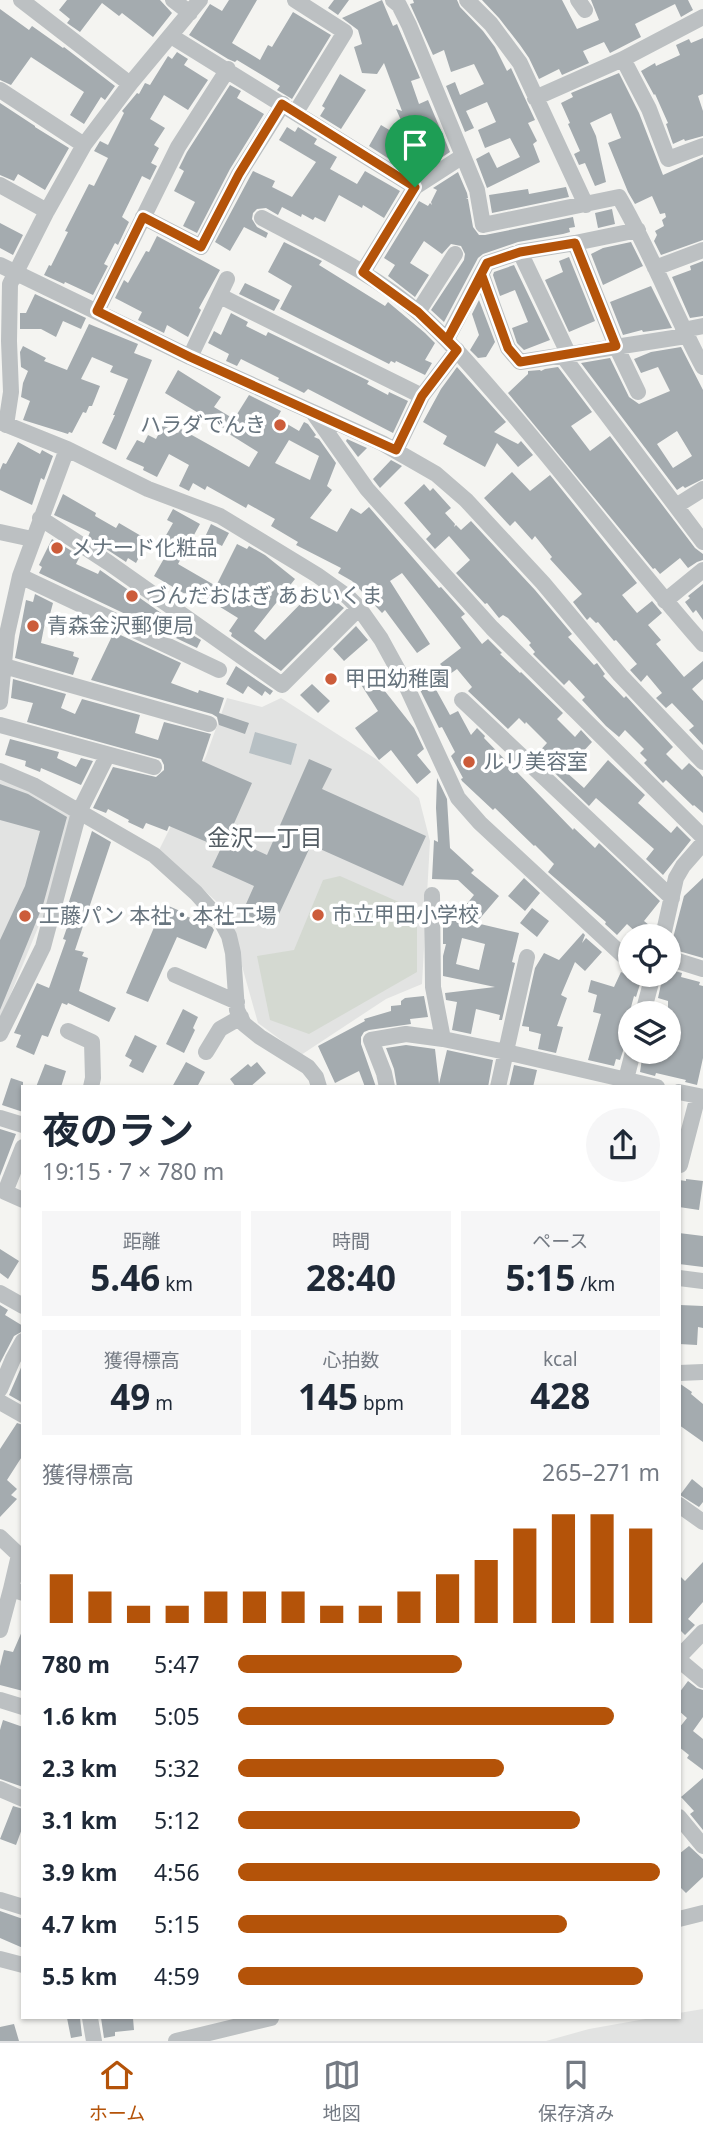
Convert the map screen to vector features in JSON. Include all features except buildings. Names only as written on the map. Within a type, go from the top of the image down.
[{"type":"street","points":[[21,0],[130,84]]},
{"type":"street","points":[[173,0],[195,6],[130,84],[84,145],[10,284],[4,339],[11,392],[3,424],[67,449],[148,489],[220,516],[348,597],[381,639],[404,681],[458,798],[480,823],[618,951]]},
{"type":"street","points":[[143,217],[201,247],[239,174],[345,32],[295,0]]},
{"type":"street","points":[[393,0],[409,25],[477,190],[482,225],[619,197],[638,230],[703,367]]},
{"type":"street","points":[[467,0],[491,24],[520,63],[586,205]]},
{"type":"street","points":[[535,99],[624,59],[703,17]]},
{"type":"street","points":[[171,36],[415,187]]},
{"type":"street","points":[[624,59],[649,109],[668,159],[703,146]]},
{"type":"street","points":[[97,311],[178,147],[228,69]]},
{"type":"street","points":[[0,90],[84,145]]},
{"type":"street","points":[[363,272],[415,187],[463,156]]},
{"type":"street","points":[[0,185],[47,211]]},
{"type":"street","points":[[262,218],[363,272],[418,312],[452,345],[538,445],[703,644]]},
{"type":"street","points":[[396,450],[422,396],[452,345],[487,263],[520,252],[638,230]]},
{"type":"street","points":[[575,243],[616,346],[638,392]]},
{"type":"street","points":[[655,268],[703,250]]},
{"type":"street","points":[[520,252],[565,354],[703,542]]},
{"type":"street","points":[[418,312],[455,254]]},
{"type":"street","points":[[0,265],[190,357],[396,450],[436,474],[466,500],[544,583],[621,675],[703,762]]},
{"type":"street","points":[[482,276],[508,348],[520,362],[685,333],[703,326]]},
{"type":"street","points":[[190,357],[227,279]]},
{"type":"street","points":[[220,296],[422,396]]},
{"type":"street","points":[[313,412],[368,489],[492,628],[703,837]]},
{"type":"street","points":[[1,693],[7,634],[20,576],[67,449]]},
{"type":"street","points":[[676,506],[703,489]]},
{"type":"street","points":[[40,519],[109,563],[282,685],[359,608]]},
{"type":"street","points":[[0,532],[32,539]]},
{"type":"street","points":[[665,601],[703,570]]},
{"type":"street","points":[[20,576],[219,670]]},
{"type":"street","points":[[4,666],[209,724]]},
{"type":"street","points":[[463,700],[673,898]]},
{"type":"street","points":[[0,725],[154,767]]},
{"type":"street","points":[[0,1034],[43,947],[79,811],[107,756]]},
{"type":"street","points":[[0,771],[33,785],[154,855],[196,893],[221,921],[229,936],[239,1010],[244,1024],[308,1068],[316,1077],[318,1085]]},
{"type":"street","points":[[666,924],[676,878],[703,843]]},
{"type":"street","points":[[432,895],[433,987],[443,1039]]},
{"type":"street","points":[[498,1085],[527,957]]},
{"type":"street","points":[[681,962],[703,969]]},
{"type":"street","points":[[175,975],[239,1010]]},
{"type":"street","points":[[206,1052],[220,1030],[239,1010]]},
{"type":"street","points":[[68,1031],[92,1042],[93,1077],[91,1085]]},
{"type":"street","points":[[387,1085],[371,1040],[406,1034],[506,1052],[625,1083],[630,1064]]},
{"type":"street","points":[[681,1092],[701,1097],[681,1162]]},
{"type":"street","points":[[0,1118],[21,1124]]},
{"type":"street","points":[[21,1152],[5,1192],[21,1199]]},
{"type":"street","points":[[681,1278],[703,1281]]},
{"type":"street","points":[[0,1293],[21,1305]]},
{"type":"street","points":[[0,1389],[21,1345]]},
{"type":"street","points":[[681,1373],[703,1372]]},
{"type":"street","points":[[0,1402],[21,1414]]},
{"type":"street","points":[[681,1506],[703,1522]]},
{"type":"street","points":[[0,1537],[19,1555]]},
{"type":"street","points":[[0,1630],[17,1591],[21,1546]]},
{"type":"street","points":[[681,1656],[703,1632]]},
{"type":"street","points":[[681,1660],[703,1680]]},
{"type":"street","points":[[0,1700],[21,1706]]},
{"type":"street","points":[[0,1789],[21,1798]]},
{"type":"street","points":[[681,1819],[703,1846]]},
{"type":"street","points":[[0,1900],[21,1906]]},
{"type":"street","points":[[681,1918],[703,1913]]},
{"type":"street","points":[[0,1959],[21,1964]]},
{"type":"street","points":[[90,2019],[94,2041]]},
{"type":"street","points":[[186,2040],[230,2023],[263,2019]]},
{"type":"shaded area","points":[[227,698],[262,707],[281,698],[376,759],[419,798],[430,841],[422,984],[386,999],[301,1055],[258,1023],[231,927],[217,902],[159,850],[206,756]]},
{"type":"shaded area","points":[[255,732],[297,744],[291,765],[249,753]]},
{"type":"shaded area","name":"工藤パン 本社・本社工場","points":[[0,780],[35,792],[74,815],[51,896],[0,1020]]},
{"type":"shaded area","points":[[340,876],[417,910],[417,972],[309,1034],[270,1020],[257,956],[294,950],[323,880]]},
{"type":"shaded area","points":[[703,2009],[703,2041],[546,2041],[589,2029],[645,2019],[681,2019],[681,2013]]},
{"type":"place","name":"ハラダでんき","points":[[280,425]]},
{"type":"place","name":"メナード化粧品","points":[[57,548]]},
{"type":"place","name":"づんだおはぎ あおいくま","points":[[132,596]]},
{"type":"place","name":"青森金沢郵便局","points":[[33,626]]},
{"type":"place","name":"甲田幼稚園","points":[[331,679]]},
{"type":"place","name":"ルリ美容室","points":[[469,762]]},
{"type":"place","name":"市立甲田小学校","points":[[318,915]]},
{"type":"place","name":"工藤パン 本社・本社工場","points":[[25,916]]},
{"type":"district","name":"金沢一丁目","points":[[265,838]]},
{"type":"route","points":[[415,187],[282,104],[239,174],[201,247],[143,217],[97,311],[190,357],[396,450],[422,396],[457,350],[447,340],[482,276],[508,348],[520,362],[616,346],[575,243],[520,252],[487,263],[447,340],[418,312],[363,272],[415,187]]}]
